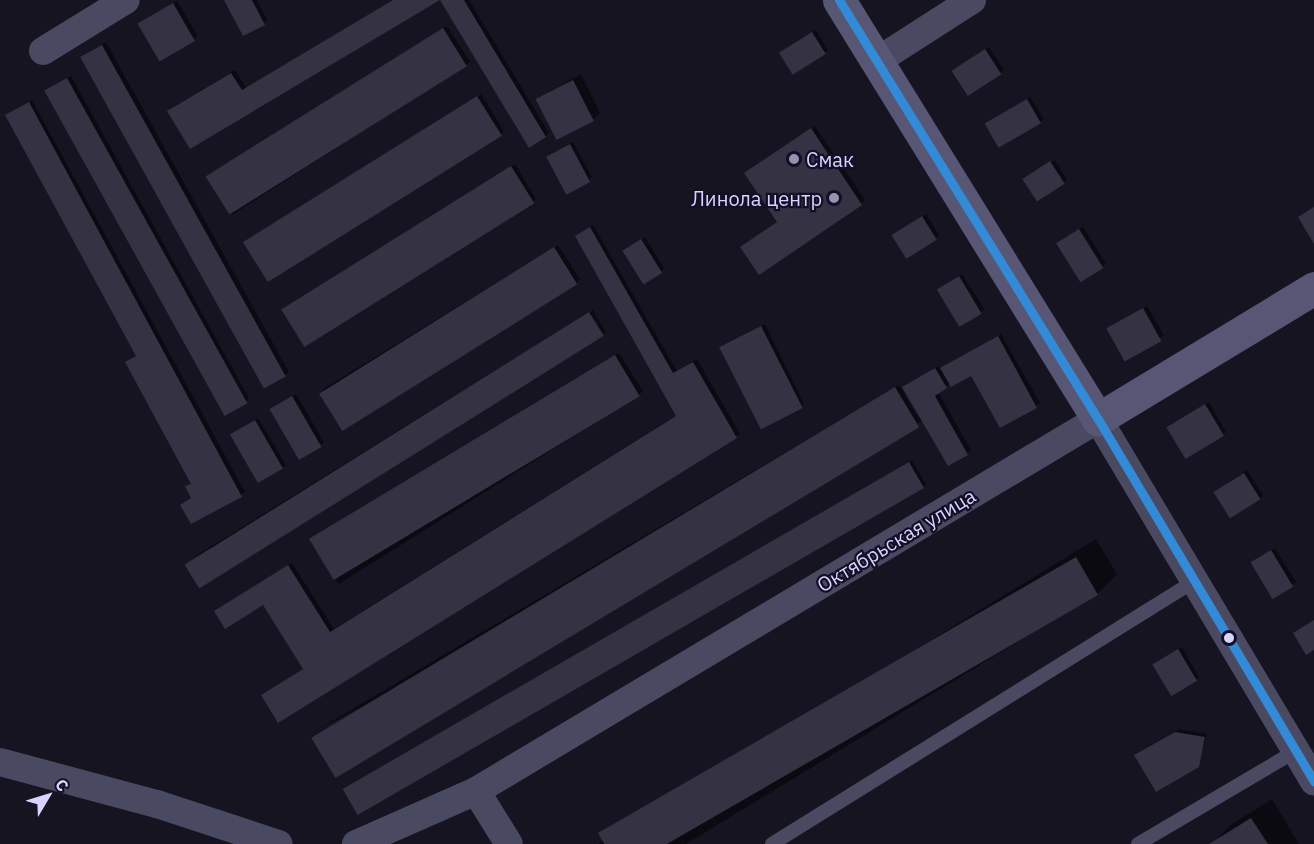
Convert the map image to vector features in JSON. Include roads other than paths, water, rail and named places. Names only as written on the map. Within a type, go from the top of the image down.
[{"type":"main road","points":[[839,0],[1098,419]]},
{"type":"main road","name":"Октябрьская улица","points":[[1098,419],[1314,288]]},
{"type":"street","points":[[43,51],[126,0]]},
{"type":"street","points":[[876,61],[972,0]]},
{"type":"street","points":[[1098,419],[1314,781]]},
{"type":"street","name":"Октябрьская улица","points":[[356,844],[476,791],[1098,419]]},
{"type":"street","points":[[0,762],[157,804],[279,844]]},
{"type":"street","points":[[476,791],[509,844]]},
{"type":"lane","points":[[772,844],[1194,581]]},
{"type":"lane","points":[[1138,844],[1160,839],[1296,751]]},
{"type":"place","name":"Смак","points":[[794,159]]},
{"type":"place","name":"Линола центр","points":[[834,198]]}]
